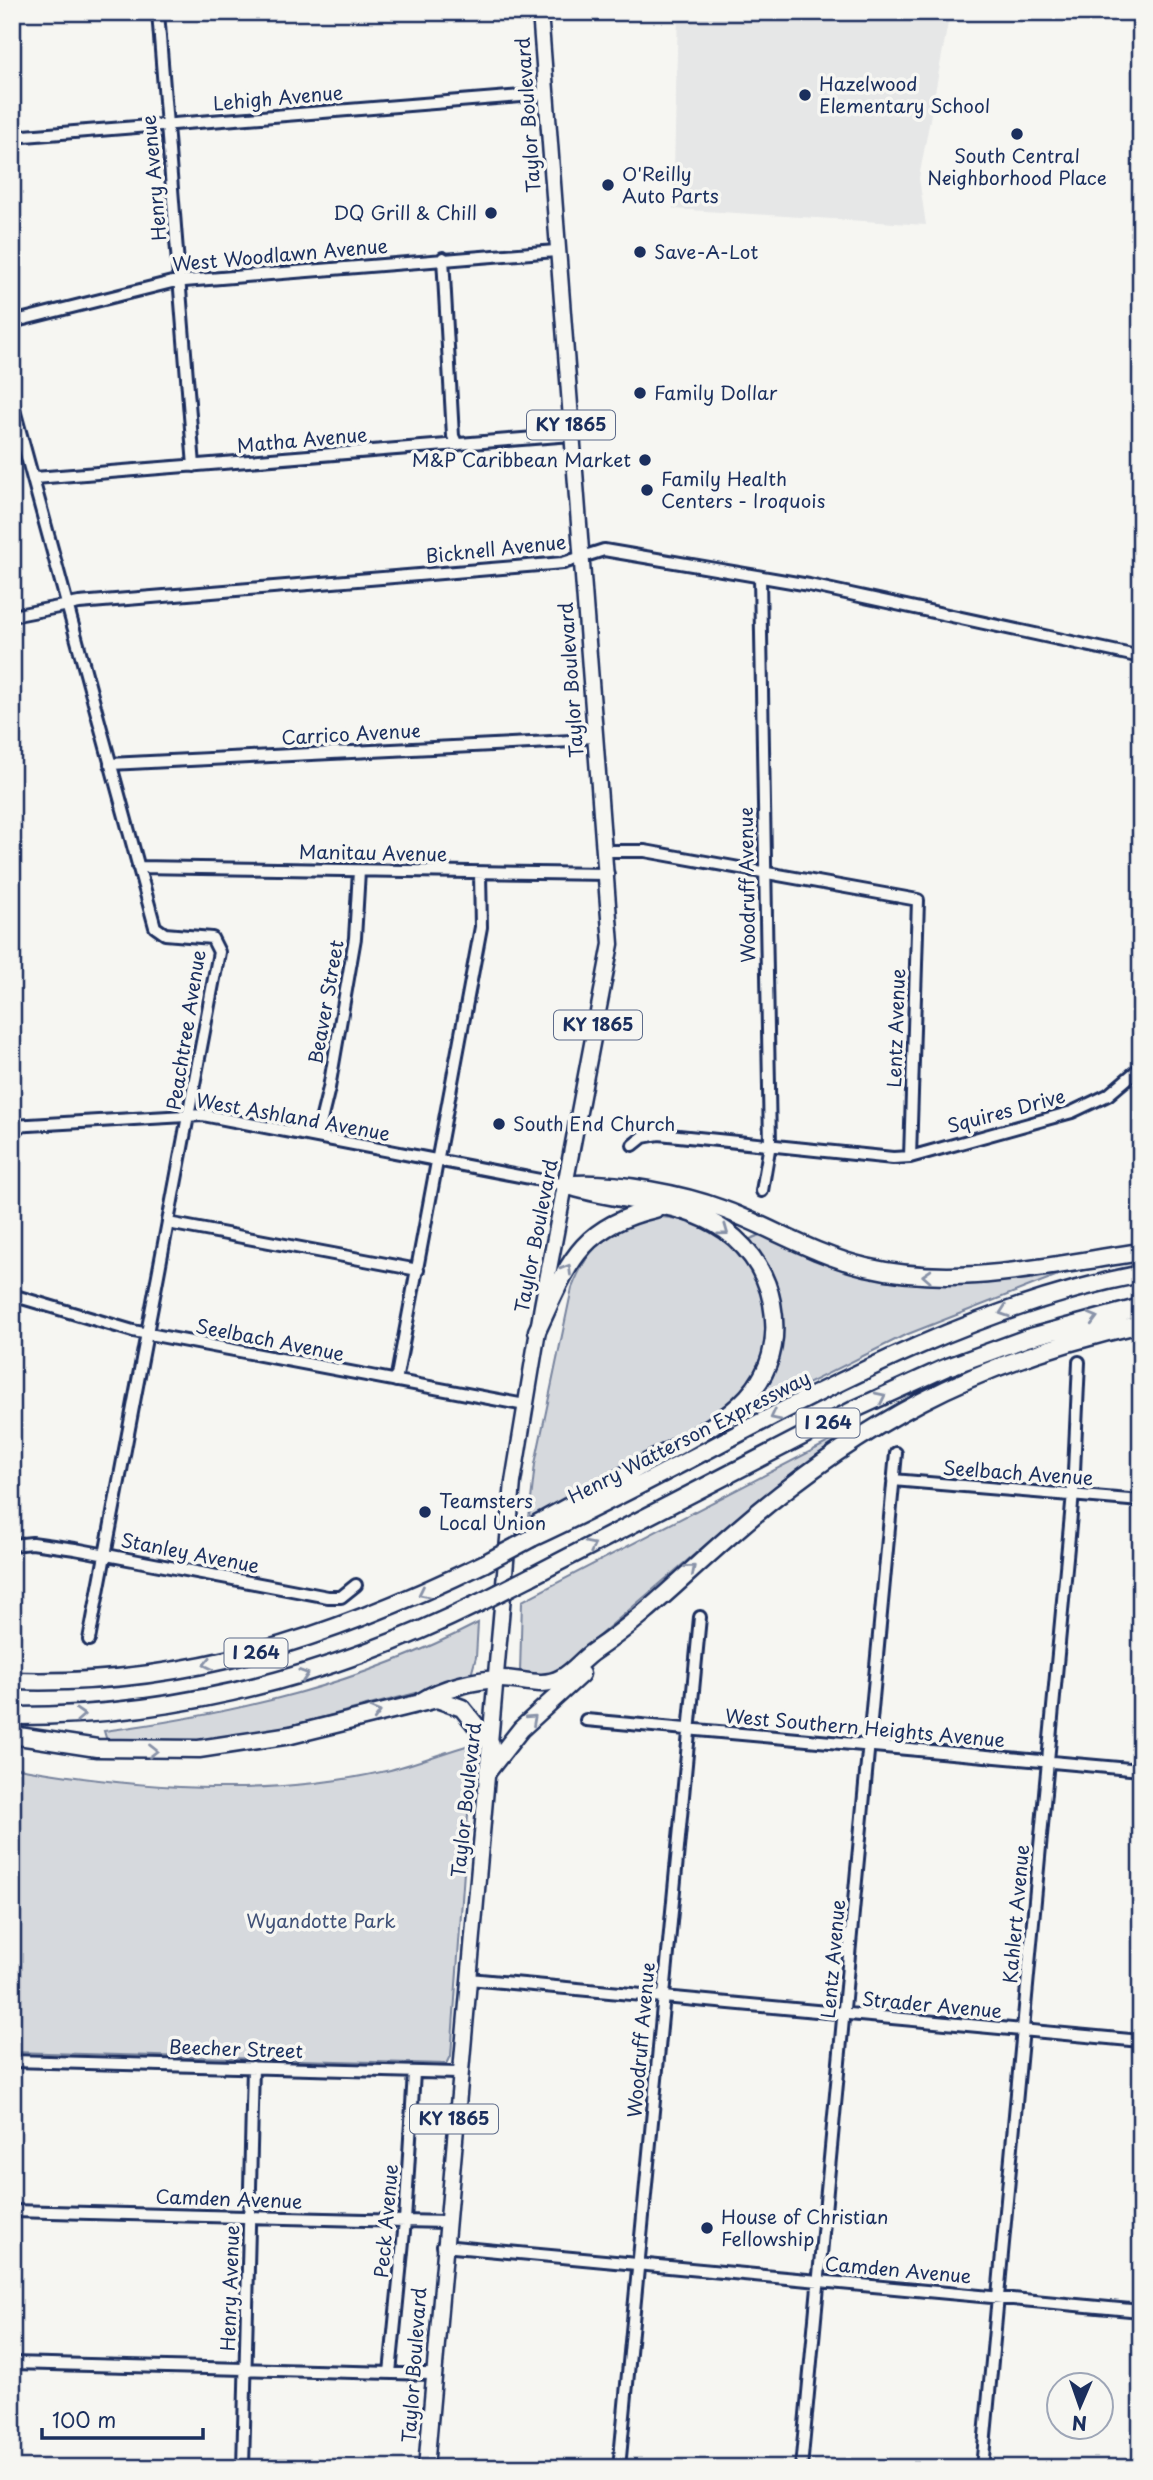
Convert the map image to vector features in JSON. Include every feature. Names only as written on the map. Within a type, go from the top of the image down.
[{"type":"highway","points":[[566,1185],[596,1183],[706,1204],[842,1261],[913,1276],[988,1276],[1141,1252]]},
{"type":"highway","points":[[533,1538],[538,1523],[724,1420],[754,1391],[766,1367],[773,1341],[774,1313],[766,1282],[750,1254],[729,1234],[701,1216],[588,1193],[566,1185]]},
{"type":"highway","points":[[537,1331],[565,1271],[592,1237],[625,1216],[663,1207]]},
{"type":"highway","name":"Henry Watterson Expressway","points":[[12,1681],[106,1679],[152,1674],[248,1655],[327,1633],[377,1614],[485,1563],[927,1341],[1032,1303],[1141,1274]]},
{"type":"highway","name":"I 264","points":[[12,1716],[123,1712],[248,1690],[381,1648],[479,1603],[855,1409],[945,1367],[1039,1334],[1141,1307]]},
{"type":"highway","points":[[422,1701],[432,1695],[497,1679],[549,1682],[561,1678],[611,1642],[788,1486],[883,1421],[942,1390],[1003,1364],[1077,1339],[1141,1324]]},
{"type":"highway","points":[[488,1771],[521,1729],[599,1658],[611,1642]]},
{"type":"highway","points":[[12,1735],[97,1748],[199,1749],[291,1735],[437,1699],[462,1708],[491,1744]]},
{"type":"main road","name":"Taylor Boulevard","points":[[426,2468],[458,2073],[497,1679],[510,1506],[537,1331],[610,959],[608,874],[593,736],[582,556],[556,251],[540,12]]},
{"type":"street","name":"Henry Avenue","points":[[158,12],[194,466]]},
{"type":"street","name":"Lehigh Avenue","points":[[12,136],[546,94]]},
{"type":"street","name":"West Woodlawn Avenue","points":[[12,322],[181,281],[556,251]]},
{"type":"street","points":[[443,258],[446,357],[453,436],[457,445]]},
{"type":"street","name":"Peachtree Avenue","points":[[12,402],[35,478],[152,918],[159,932],[208,937],[219,946],[188,1115],[189,1126],[185,1130],[89,1640]]},
{"type":"street","name":"Matha Avenue","points":[[35,478],[572,435]]},
{"type":"street","name":"Bicknell Avenue","points":[[12,616],[68,604],[563,563],[599,550],[882,600],[1141,657]]},
{"type":"street","name":"Woodruff Avenue","points":[[760,577],[770,1144],[762,1191]]},
{"type":"street","name":"Carrico Avenue","points":[[110,764],[572,741],[593,736]]},
{"type":"street","points":[[605,851],[645,851],[764,872]]},
{"type":"street","name":"Manitau Avenue","points":[[138,867],[608,874]]},
{"type":"street","name":"Beaver Street","points":[[317,1138],[329,1088],[355,938],[359,871]]},
{"type":"street","name":"Lentz Avenue","points":[[764,872],[918,900],[910,1157]]},
{"type":"street","points":[[396,1381],[438,1161],[460,1026],[481,927],[480,873]]},
{"type":"street","name":"Squires Drive","points":[[910,1157],[1072,1112],[1108,1095],[1141,1067]]},
{"type":"street","name":"West Ashland Avenue","points":[[12,1126],[188,1115],[566,1185]]},
{"type":"street","points":[[632,1145],[643,1137],[659,1134],[893,1158],[910,1157]]},
{"type":"street","points":[[168,1223],[418,1270]]},
{"type":"street","name":"Seelbach Avenue","points":[[12,1295],[147,1334],[525,1405]]},
{"type":"street","name":"Kahlert Avenue","points":[[982,2468],[1073,1493],[1079,1362]]},
{"type":"street","name":"Lentz Avenue","points":[[801,2468],[846,2014],[867,1746],[896,1453]]},
{"type":"street","name":"Seelbach Avenue","points":[[893,1480],[1073,1493],[1141,1501]]},
{"type":"street","name":"Stanley Avenue","points":[[12,1545],[32,1543],[106,1555],[328,1597],[341,1597],[356,1585]]},
{"type":"street","name":"Woodruff Avenue","points":[[619,2468],[700,1617]]},
{"type":"street","name":"West Southern Heights Avenue","points":[[586,1720],[1141,1770]]},
{"type":"street","name":"Strader Avenue","points":[[469,1979],[1141,2041]]},
{"type":"street","name":"Beecher Street","points":[[12,2061],[458,2073]]},
{"type":"street","name":"Henry Avenue","points":[[243,2468],[253,2067]]},
{"type":"street","name":"Peck Avenue","points":[[390,2373],[405,2221],[414,2072]]},
{"type":"street","name":"Camden Avenue","points":[[12,2210],[445,2222]]},
{"type":"street","name":"Camden Avenue","points":[[443,2246],[1141,2311]]},
{"type":"street","points":[[12,2363],[432,2374]]},
{"type":"shaded area","name":"Hazelwood Elementary School","points":[[678,12],[950,12],[919,178],[926,225],[673,209]]},
{"type":"green space","points":[[661,1217],[692,1223],[718,1236],[739,1254],[754,1277],[763,1303],[765,1331],[759,1360],[746,1388],[718,1415],[529,1518],[535,1464],[572,1288],[586,1259],[604,1238],[629,1224]]},
{"type":"green space","points":[[760,1235],[900,1280],[981,1284],[1063,1273],[903,1336],[747,1414],[774,1368],[782,1327],[774,1286],[750,1239]]},
{"type":"green space","points":[[846,1433],[757,1501],[560,1669],[540,1676],[520,1672],[522,1601]]},
{"type":"green space","points":[[478,1623],[476,1657],[470,1679],[266,1732],[181,1742],[107,1741],[104,1731],[201,1716],[296,1694],[388,1663]]},
{"type":"green space","name":"Wyandotte Park","points":[[473,1744],[451,2056],[447,2064],[12,2052],[12,1767],[105,1781],[199,1788],[246,1788],[339,1780],[386,1771]]},
{"type":"place","name":"Hazelwood Elementary School","points":[[805,95]]},
{"type":"place","name":"South Central Neighborhood Place","points":[[1017,134]]},
{"type":"place","name":"O'Reilly Auto Parts","points":[[608,185]]},
{"type":"place","name":"DQ Grill & Chill","points":[[491,213]]},
{"type":"place","name":"Save-A-Lot","points":[[640,252]]},
{"type":"place","name":"Family Dollar","points":[[640,393]]},
{"type":"place","name":"M&P Caribbean Market","points":[[645,460]]},
{"type":"place","name":"Family Health Centers - Iroquois","points":[[647,490]]},
{"type":"place","name":"South End Church","points":[[499,1124]]},
{"type":"place","name":"Teamsters Local Union","points":[[425,1512]]},
{"type":"place","name":"House of Christian Fellowship","points":[[707,2228]]}]
